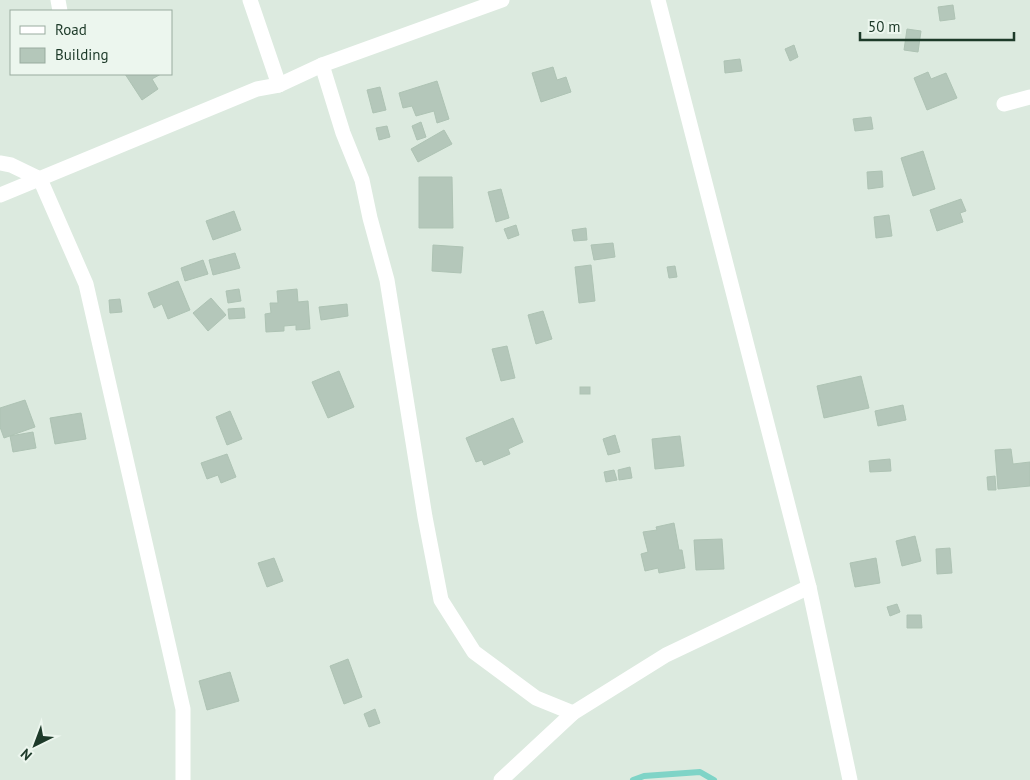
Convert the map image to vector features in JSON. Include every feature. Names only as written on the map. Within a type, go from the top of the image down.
[{"type":"street","points":[[250,0],[279,85]]},
{"type":"street","points":[[0,196],[257,89],[279,85],[322,65],[502,0]]},
{"type":"street","points":[[658,0],[809,587],[850,780]]},
{"type":"street","points":[[322,65],[342,133],[362,180],[387,280],[424,517],[441,600],[474,652],[536,698],[573,713]]},
{"type":"street","points":[[1004,104],[1030,97]]},
{"type":"street","points":[[0,163],[11,165],[40,179],[86,284],[183,709],[183,780]]},
{"type":"street","points":[[501,780],[573,713],[666,656],[809,587]]},
{"type":"building","points":[[953,5],[955,19],[940,21],[938,7]]},
{"type":"building","points":[[907,29],[921,31],[918,52],[904,50]]},
{"type":"building","points":[[794,45],[798,57],[790,61],[785,49]]},
{"type":"building","points":[[740,59],[742,71],[725,73],[724,61]]},
{"type":"building","points":[[553,67],[557,80],[566,77],[571,92],[541,102],[532,73]]},
{"type":"building","points":[[928,72],[931,79],[946,73],[957,98],[927,110],[914,78]]},
{"type":"building","points":[[126,75],[159,75],[152,79],[158,89],[142,100]]},
{"type":"building","points":[[437,81],[449,119],[437,123],[434,111],[416,116],[412,106],[403,108],[399,93]]},
{"type":"building","points":[[380,87],[386,110],[373,113],[367,90]]},
{"type":"building","points":[[871,117],[873,129],[855,131],[853,119]]},
{"type":"building","points":[[421,122],[426,137],[417,140],[412,126]]},
{"type":"building","points":[[387,126],[390,137],[379,140],[376,128]]},
{"type":"building","points":[[444,130],[452,144],[418,162],[411,149]]},
{"type":"building","points":[[923,151],[935,189],[913,196],[901,158]]},
{"type":"building","points":[[882,171],[883,187],[868,189],[867,172]]},
{"type":"building","points":[[419,177],[452,177],[453,228],[419,228]]},
{"type":"building","points":[[501,189],[509,218],[496,222],[488,192]]},
{"type":"building","points":[[961,199],[966,211],[960,213],[963,222],[937,231],[930,210]]},
{"type":"building","points":[[234,211],[241,230],[213,240],[206,221]]},
{"type":"building","points":[[889,215],[892,236],[876,238],[874,217]]},
{"type":"building","points":[[516,225],[519,235],[508,239],[504,229]]},
{"type":"building","points":[[586,228],[587,240],[574,241],[572,230]]},
{"type":"building","points":[[613,243],[615,257],[594,260],[591,245]]},
{"type":"building","points":[[433,245],[463,247],[461,273],[432,271]]},
{"type":"building","points":[[235,253],[240,268],[213,275],[209,260]]},
{"type":"building","points":[[203,260],[208,274],[185,281],[181,268]]},
{"type":"building","points":[[591,265],[595,301],[579,303],[575,267]]},
{"type":"building","points":[[675,266],[677,277],[669,278],[667,267]]},
{"type":"building","points":[[178,281],[190,310],[168,319],[162,304],[154,308],[148,293]]},
{"type":"building","points":[[239,289],[241,301],[228,303],[226,291]]},
{"type":"building","points":[[297,289],[298,302],[308,301],[310,329],[296,330],[296,325],[284,326],[284,331],[266,332],[265,314],[271,313],[270,303],[278,303],[277,291]]},
{"type":"building","points":[[211,298],[226,315],[208,331],[193,313]]},
{"type":"building","points":[[120,299],[122,312],[110,313],[109,300]]},
{"type":"building","points":[[347,304],[348,316],[321,320],[319,307]]},
{"type":"building","points":[[244,308],[245,318],[229,319],[228,309]]},
{"type":"building","points":[[543,311],[552,339],[536,344],[528,315]]},
{"type":"building","points":[[507,346],[515,378],[501,381],[492,349]]},
{"type":"building","points":[[339,371],[354,407],[328,418],[312,382]]},
{"type":"building","points":[[861,376],[869,408],[824,418],[817,386]]},
{"type":"building","points":[[580,387],[590,387],[590,394],[580,394]]},
{"type":"building","points":[[25,400],[35,427],[4,438],[0,427],[0,408]]},
{"type":"building","points":[[903,405],[906,420],[878,426],[875,411]]},
{"type":"building","points":[[230,411],[242,439],[227,445],[216,417]]},
{"type":"building","points":[[81,413],[86,439],[55,444],[50,418]]},
{"type":"building","points":[[513,418],[523,442],[508,449],[510,454],[484,465],[482,460],[476,462],[466,438]]},
{"type":"building","points":[[33,432],[36,448],[13,452],[10,436]]},
{"type":"building","points":[[615,435],[620,452],[608,455],[603,439]]},
{"type":"building","points":[[680,436],[684,466],[655,469],[652,439]]},
{"type":"building","points":[[1011,449],[1013,464],[1030,462],[1030,486],[998,489],[995,450]]},
{"type":"building","points":[[227,454],[236,477],[221,483],[218,475],[207,479],[201,463]]},
{"type":"building","points":[[890,459],[891,471],[870,472],[869,461]]},
{"type":"building","points":[[630,467],[632,478],[619,480],[618,470]]},
{"type":"building","points":[[614,470],[617,480],[606,482],[604,472]]},
{"type":"building","points":[[995,476],[996,490],[988,490],[987,477]]},
{"type":"building","points":[[674,523],[679,550],[682,550],[685,568],[659,573],[658,568],[645,571],[641,554],[648,552],[643,532],[657,530],[656,527]]},
{"type":"building","points":[[915,536],[921,561],[902,566],[896,541]]},
{"type":"building","points":[[722,539],[724,569],[696,570],[694,540]]},
{"type":"building","points":[[950,548],[952,573],[937,574],[936,549]]},
{"type":"building","points":[[274,558],[283,581],[267,587],[258,563]]},
{"type":"building","points":[[876,558],[880,583],[855,587],[850,563]]},
{"type":"building","points":[[897,604],[900,612],[890,616],[887,607]]},
{"type":"building","points":[[907,615],[921,615],[922,628],[907,628]]},
{"type":"building","points":[[348,659],[362,697],[344,704],[330,666]]},
{"type":"building","points":[[230,672],[239,701],[207,710],[199,681]]},
{"type":"building","points":[[375,709],[380,723],[369,727],[364,714]]},
{"type":"waterway","points":[[633,780],[644,776],[700,772],[714,780]]}]
